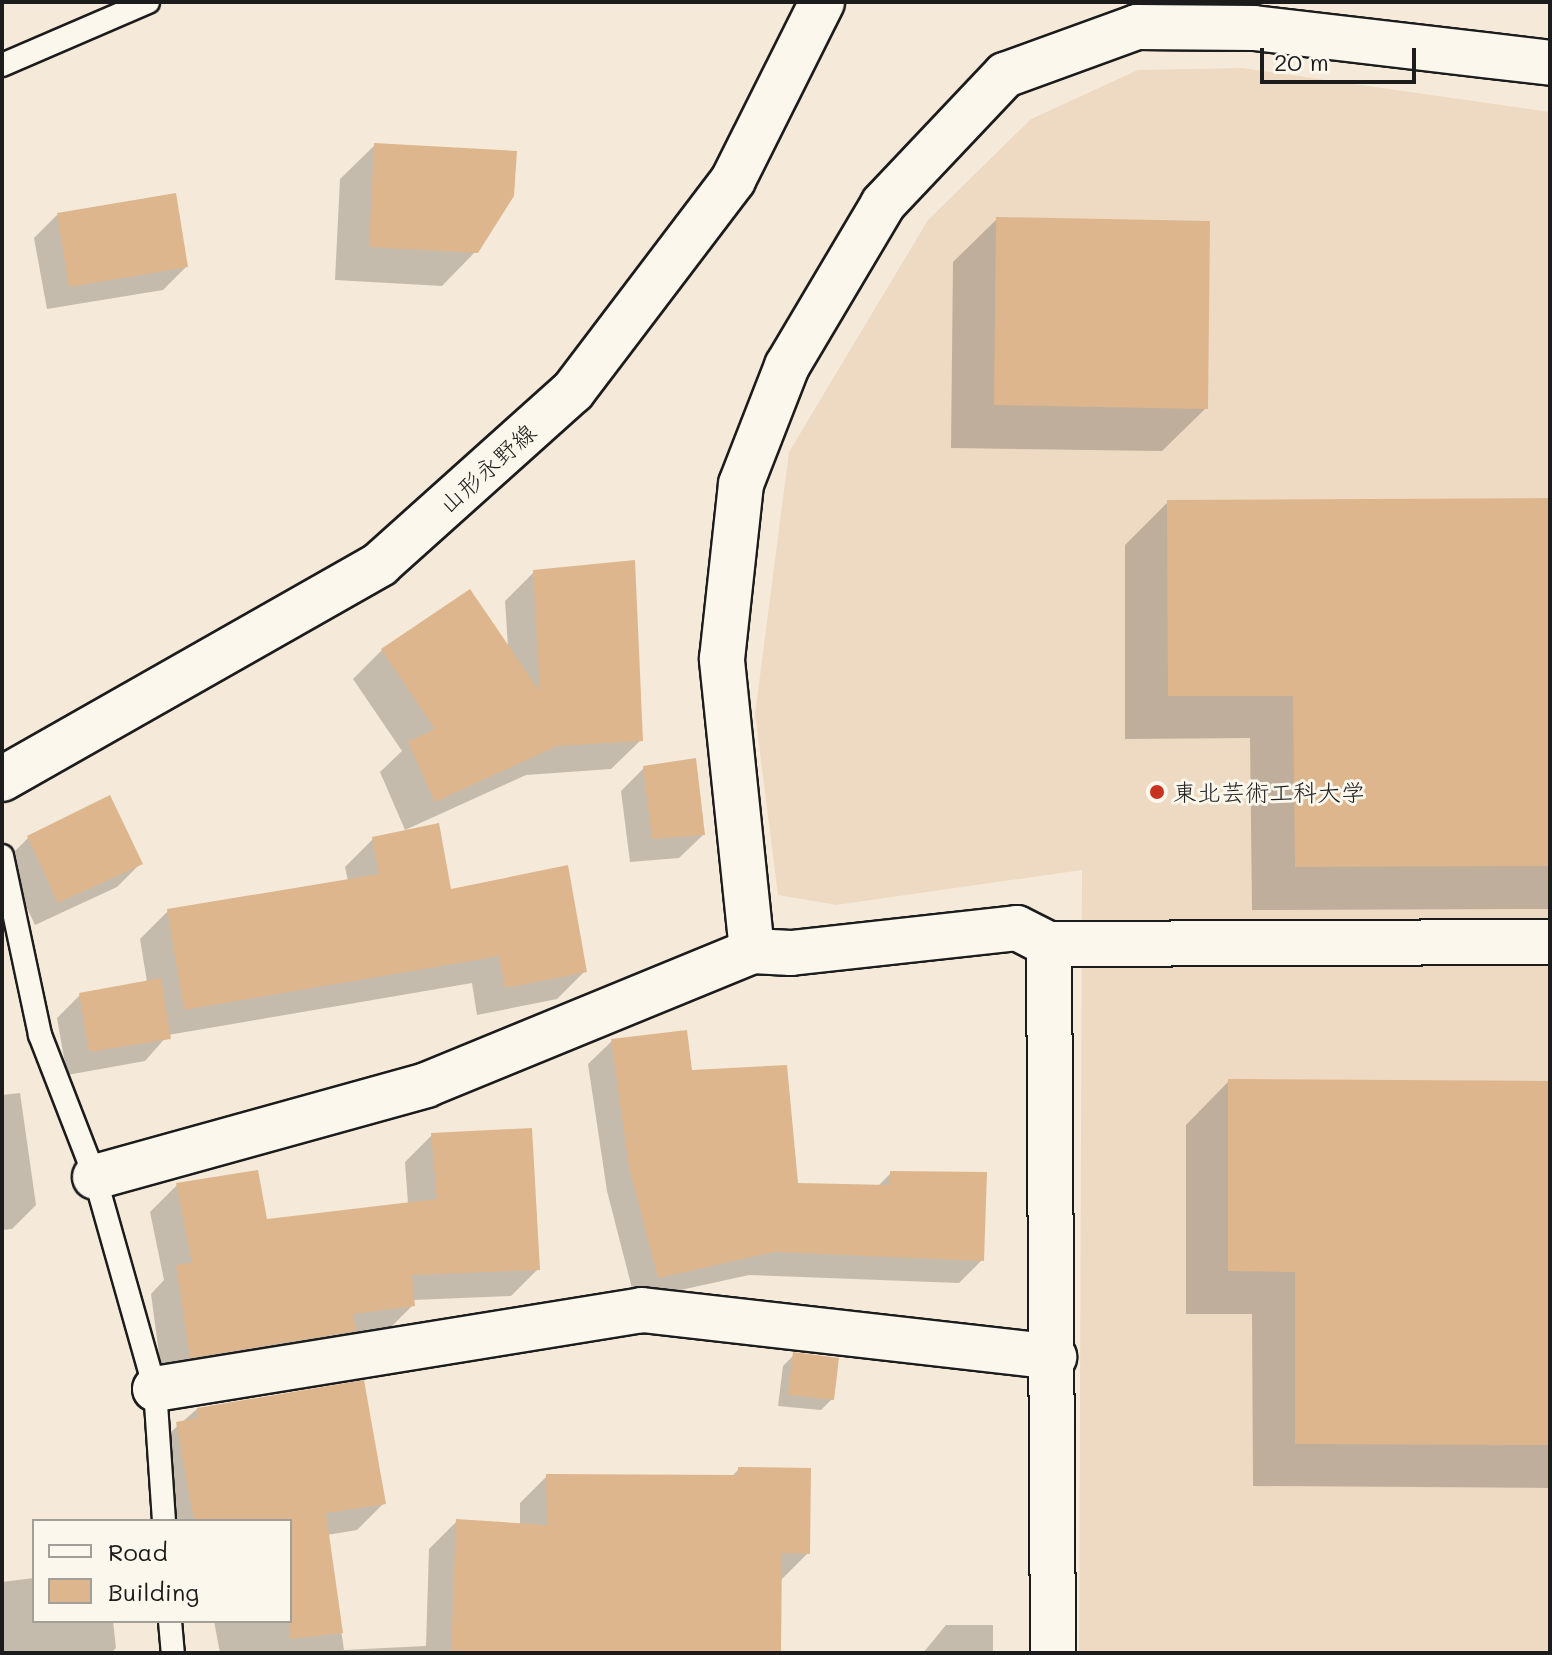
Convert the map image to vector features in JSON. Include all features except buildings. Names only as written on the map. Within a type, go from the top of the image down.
[{"type":"street","name":"山形永野線","points":[[2,779],[380,564],[573,391],[733,180],[822,2]]},
{"type":"street","points":[[752,951],[722,659],[741,484],[787,366],[883,204],[1005,75],[1137,27],[1254,28],[1550,63]]},
{"type":"street","points":[[95,1177],[426,1085],[752,951],[791,953],[1017,928],[1049,944],[1550,942]]},
{"type":"street","points":[[1049,944],[1054,1357],[1053,1653]]},
{"type":"street","points":[[155,1389],[642,1310],[1054,1357]]},
{"type":"lane","points":[[2,65],[148,2]]},
{"type":"lane","points":[[2,856],[40,1035],[95,1177],[155,1389],[164,1519]]},
{"type":"lane","points":[[170,1623],[173,1653]]},
{"type":"shaded area","name":"東北芸術工科大学","points":[[1242,68],[1550,112],[1550,1653],[1079,1653],[1082,870],[836,905],[778,895],[755,714],[789,452],[928,220],[1031,119],[1138,70]]},
{"type":"place","name":"東北芸術工科大学","points":[[1157,792]]}]
